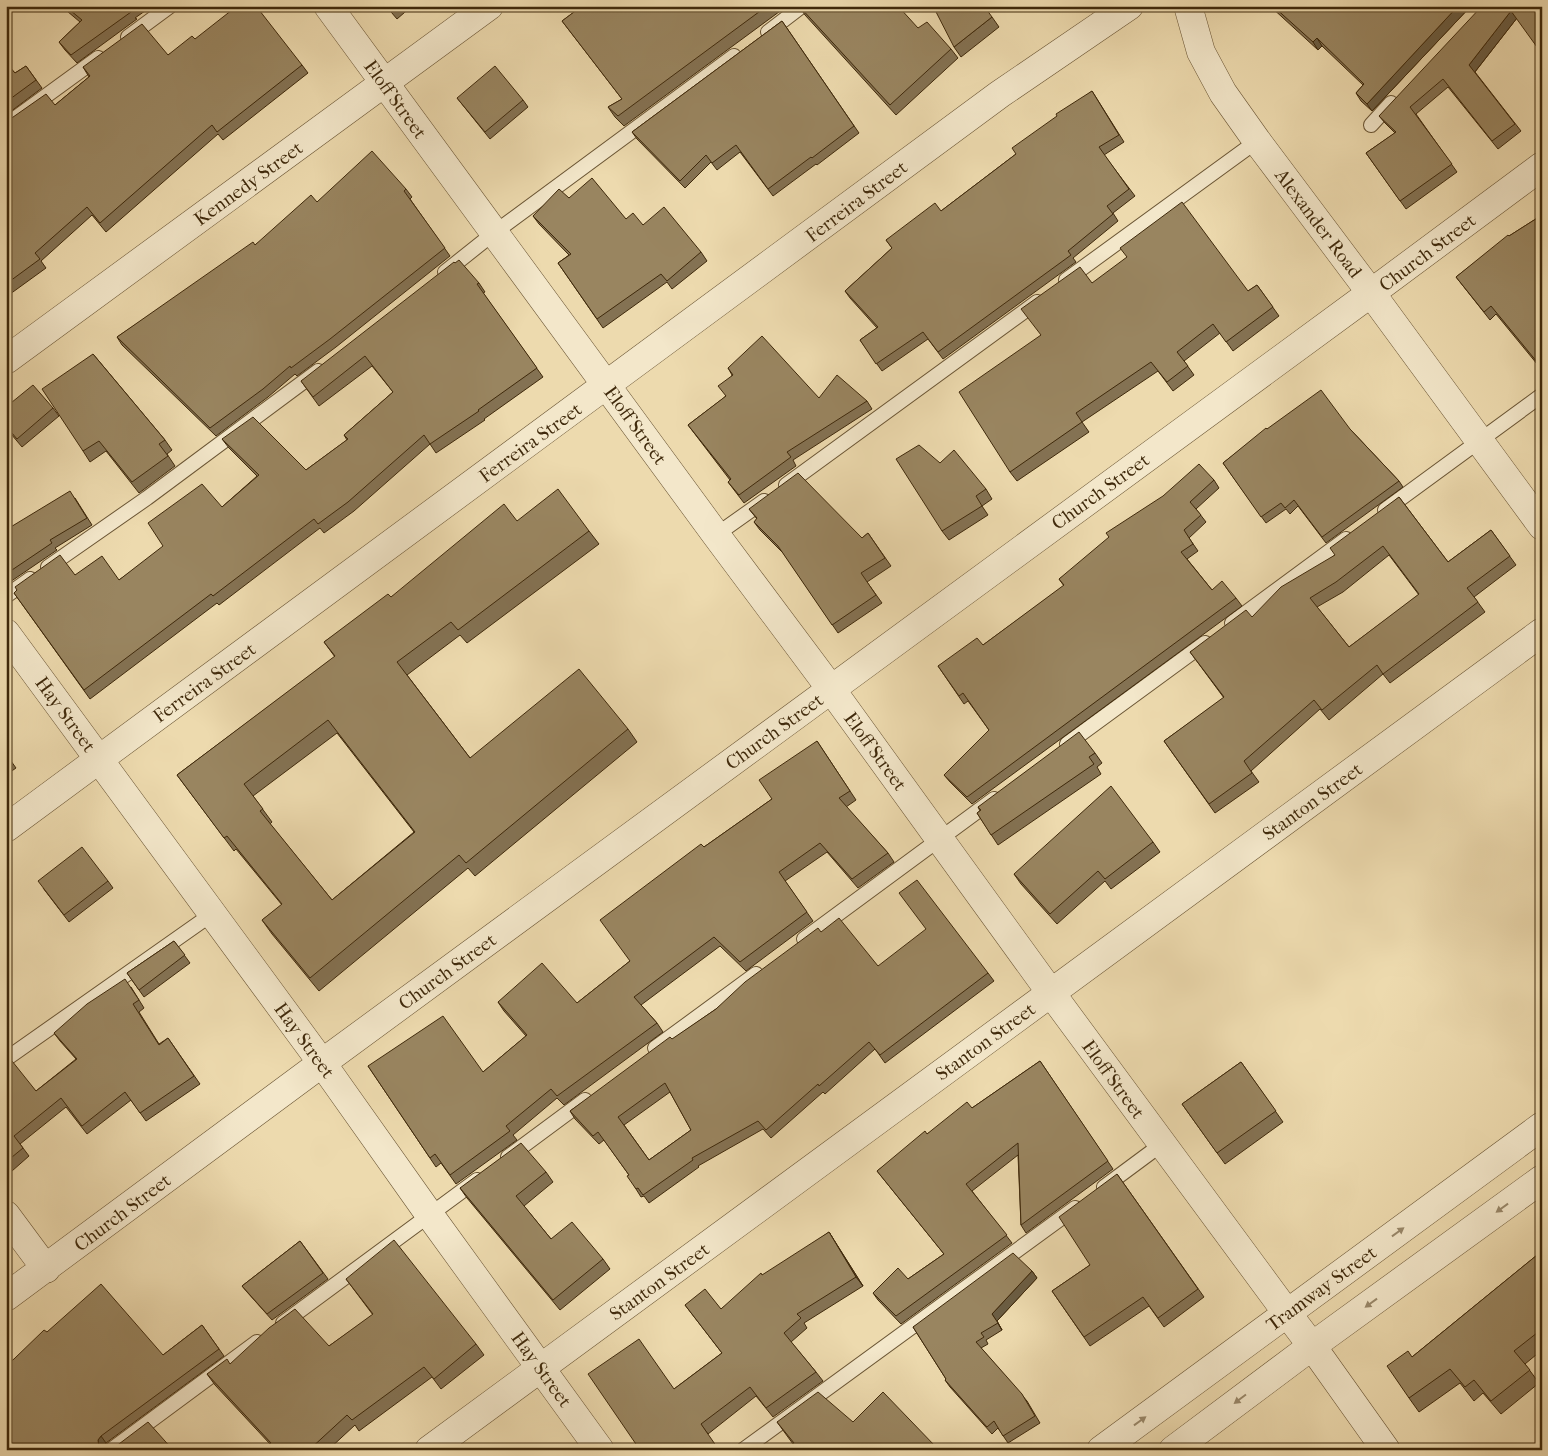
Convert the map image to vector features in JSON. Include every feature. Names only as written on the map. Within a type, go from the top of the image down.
[{"type":"street","name":"Eloff Street","points":[[328,6],[831,689],[1386,1450]]},
{"type":"street","name":"Kennedy Street","points":[[6,360],[490,6]]},
{"type":"street","name":"Ferreira Street","points":[[6,828],[1000,94],[1129,6]]},
{"type":"street","name":"Alexander Road","points":[[1188,6],[1201,52],[1223,93],[1542,526]]},
{"type":"street","name":"Church Street","points":[[6,1297],[1542,166]]},
{"type":"street","name":"Stanton Street","points":[[429,1450],[1542,632]]},
{"type":"street","name":"Hay Street","points":[[6,633],[322,1063],[600,1450]]},
{"type":"street","name":"Tramway Street","points":[[1101,1450],[1542,1126]]},
{"type":"street","points":[[1172,1450],[1542,1179]]},
{"type":"street","points":[[6,1216],[46,1269]]},
{"type":"lane","points":[[6,125],[170,6]]},
{"type":"lane","points":[[433,281],[494,233],[802,6]]},
{"type":"lane","points":[[1371,125],[1404,90]]},
{"type":"lane","points":[[716,535],[1257,141]]},
{"type":"lane","points":[[6,596],[147,498],[326,366]]},
{"type":"lane","points":[[1376,517],[1542,395]]},
{"type":"lane","points":[[1058,751],[1360,528]]},
{"type":"lane","points":[[796,944],[1003,792]]},
{"type":"lane","points":[[6,1059],[212,914]]},
{"type":"lane","points":[[644,1056],[764,968]]},
{"type":"lane","points":[[111,1450],[597,1091]]},
{"type":"lane","points":[[743,1450],[1162,1144]]},
{"type":"building","points":[[65,6],[135,6],[130,10],[131,12],[71,55],[59,42],[82,20]]},
{"type":"building","points":[[237,6],[256,6],[302,65],[217,132],[212,125],[100,223],[87,207],[35,253],[40,259],[6,284],[6,122],[46,94],[55,105],[90,76],[83,67],[142,24],[168,55],[192,36],[195,39]]},
{"type":"building","points":[[387,6],[397,6],[392,11]]},
{"type":"building","points":[[582,6],[767,6],[618,116],[608,107],[622,99],[562,21]]},
{"type":"building","points":[[799,6],[898,6],[918,28],[927,22],[951,49],[890,105]]},
{"type":"building","points":[[933,6],[984,6],[992,17],[954,47]]},
{"type":"building","points":[[1273,6],[1458,6],[1367,104],[1356,93],[1364,84],[1317,38],[1313,42]]},
{"type":"building","points":[[1482,6],[1542,6],[1542,54],[1511,11],[1469,65],[1515,124],[1492,141],[1443,79],[1410,107],[1452,164],[1400,201],[1366,153],[1396,132],[1379,116]]},
{"type":"building","points":[[782,21],[854,126],[768,189],[736,145],[712,163],[706,155],[680,181],[632,132]]},
{"type":"building","points":[[6,63],[15,73],[26,66],[36,80],[6,102]]},
{"type":"building","points":[[495,66],[523,100],[485,132],[457,98]]},
{"type":"building","points":[[1092,91],[1119,135],[1099,147],[1129,189],[1107,206],[1113,214],[1068,251],[1071,255],[938,352],[923,332],[876,364],[860,340],[878,327],[845,291],[892,248],[886,240],[935,203],[941,211],[1016,154],[1012,148],[1057,116],[1056,114]]},
{"type":"building","points":[[372,151],[406,189],[404,191],[445,248],[330,339],[291,368],[290,366],[263,389],[210,428],[117,337],[253,242],[255,245],[311,195],[317,202]]},
{"type":"building","points":[[592,178],[626,219],[633,213],[643,225],[664,207],[701,252],[667,281],[661,274],[597,319],[558,263],[571,254],[533,216],[559,189],[569,198]]},
{"type":"building","points":[[1182,202],[1248,291],[1257,285],[1273,307],[1226,342],[1213,324],[1177,352],[1188,366],[1167,382],[1151,362],[1076,413],[1082,422],[1010,472],[959,392],[1041,335],[1021,309],[1080,267],[1092,283],[1127,257],[1120,248]]},
{"type":"building","points":[[1542,215],[1542,368],[1491,306],[1484,312],[1456,277],[1508,235]]},
{"type":"building","points":[[459,260],[479,283],[477,284],[537,368],[430,444],[424,435],[348,502],[318,524],[314,519],[213,596],[211,594],[84,690],[14,593],[17,590],[15,587],[60,555],[75,575],[102,556],[119,580],[163,546],[148,523],[202,484],[222,507],[259,475],[222,439],[253,417],[306,470],[348,439],[344,435],[393,392],[365,356],[313,397],[301,381]]},
{"type":"building","points":[[762,336],[819,398],[837,375],[867,401],[787,452],[791,457],[739,495],[728,482],[731,479],[688,425],[726,396],[718,386],[733,375],[728,368]]},
{"type":"building","points":[[93,354],[165,440],[159,444],[168,456],[132,482],[99,441],[83,451],[42,389]]},
{"type":"building","points":[[33,385],[53,408],[17,439],[6,426],[6,407]]},
{"type":"building","points":[[1321,390],[1350,429],[1399,481],[1322,537],[1294,500],[1285,508],[1281,503],[1261,517],[1223,463],[1266,428]]},
{"type":"building","points":[[919,445],[940,463],[954,450],[986,489],[976,496],[982,506],[942,531],[896,459]]},
{"type":"building","points":[[1199,464],[1214,480],[1190,502],[1201,515],[1184,530],[1193,544],[1181,552],[1212,590],[1222,581],[1236,598],[967,797],[944,775],[989,730],[963,693],[959,696],[938,666],[977,638],[983,645],[1064,585],[1059,579],[1109,537],[1106,533],[1163,496]]},
{"type":"building","points":[[798,473],[862,538],[868,533],[885,558],[861,573],[876,595],[832,625],[778,546],[754,522],[757,518],[749,509]]},
{"type":"building","points":[[558,489],[589,531],[458,630],[451,622],[397,662],[470,758],[579,669],[628,729],[466,863],[459,855],[310,978],[262,920],[282,904],[227,836],[224,838],[177,775],[335,656],[324,642],[388,594],[391,597],[504,504],[517,521]],"holes":[[[328,720],[415,832],[332,900],[260,811],[263,809],[244,784]]]},
{"type":"building","points":[[70,491],[87,518],[50,540],[52,543],[6,574],[6,525],[9,528]]},
{"type":"building","points":[[1399,497],[1448,562],[1491,530],[1510,556],[1467,588],[1478,602],[1383,674],[1377,665],[1322,710],[1314,700],[1244,761],[1252,773],[1209,804],[1164,741],[1224,697],[1190,652],[1246,610],[1252,617],[1281,587],[1335,555],[1330,548]],"holes":[[[1383,546],[1419,594],[1349,647],[1310,598],[1336,582]]]},
{"type":"building","points":[[1079,732],[1095,753],[1089,757],[1094,764],[991,835],[977,813],[981,810],[978,807]]},
{"type":"building","points":[[817,741],[850,791],[839,798],[888,853],[852,879],[820,843],[779,872],[807,912],[740,962],[714,937],[634,997],[657,1023],[557,1096],[551,1089],[506,1126],[510,1131],[450,1175],[435,1154],[430,1158],[368,1066],[443,1016],[483,1072],[527,1035],[498,1002],[542,963],[577,1003],[630,961],[600,920],[701,844],[704,847],[772,799],[759,780]]},
{"type":"building","points":[[1111,786],[1153,842],[1105,879],[1098,871],[1050,914],[1014,874]]},
{"type":"building","points":[[82,847],[108,881],[64,915],[38,881]]},
{"type":"building","points":[[917,880],[988,973],[880,1055],[869,1042],[766,1130],[758,1121],[692,1158],[693,1160],[643,1195],[638,1188],[636,1189],[627,1176],[629,1175],[598,1132],[593,1136],[570,1111],[670,1037],[672,1039],[716,1009],[745,982],[818,928],[821,932],[839,918],[878,966],[926,929],[899,893]],"holes":[[[665,1083],[691,1130],[649,1160],[618,1117]]]},
{"type":"building","points":[[174,941],[185,955],[139,990],[127,973]]},
{"type":"building","points":[[125,979],[139,1000],[133,1004],[159,1045],[168,1038],[194,1076],[140,1113],[125,1092],[82,1126],[61,1098],[14,1136],[23,1148],[6,1162],[6,1066],[12,1061],[36,1091],[77,1059],[54,1033],[87,1004]]},
{"type":"building","points":[[1040,1061],[1108,1161],[1021,1225],[1018,1143],[966,1184],[1007,1235],[896,1316],[873,1293],[898,1268],[908,1279],[944,1254],[877,1171],[925,1131],[927,1134],[967,1102],[972,1108]]},
{"type":"building","points":[[1241,1062],[1276,1111],[1217,1153],[1182,1104]]},
{"type":"building","points":[[521,1143],[546,1172],[516,1196],[551,1239],[572,1222],[603,1259],[553,1300],[460,1188]]},
{"type":"building","points":[[1117,1174],[1198,1289],[1158,1318],[1143,1297],[1084,1337],[1052,1291],[1090,1265],[1059,1217]]},
{"type":"building","points":[[829,1232],[856,1277],[797,1314],[801,1318],[784,1333],[816,1372],[766,1408],[750,1387],[701,1424],[719,1450],[640,1450],[588,1374],[639,1339],[674,1389],[722,1353],[685,1305],[705,1289],[721,1309],[761,1273],[762,1275]]},
{"type":"building","points":[[394,1240],[476,1344],[434,1379],[424,1367],[352,1420],[347,1415],[309,1450],[264,1450],[271,1443],[207,1374],[227,1359],[230,1364],[269,1328],[295,1309],[329,1346],[373,1314],[346,1279]]},
{"type":"building","points":[[300,1241],[323,1273],[267,1314],[242,1286]]},
{"type":"building","points":[[1542,1251],[1542,1329],[1514,1351],[1530,1370],[1491,1401],[1474,1380],[1465,1387],[1450,1369],[1409,1398],[1387,1366],[1408,1351],[1412,1357]]},
{"type":"building","points":[[1013,1253],[1032,1271],[992,1314],[998,1323],[981,1333],[984,1337],[976,1342],[1022,1394],[1035,1416],[1003,1436],[994,1421],[987,1427],[945,1380],[913,1327]]},
{"type":"building","points":[[101,1284],[163,1355],[202,1325],[219,1349],[101,1436],[98,1440],[101,1450],[6,1450],[6,1365],[44,1330],[47,1332]]},
{"type":"building","points":[[818,1392],[853,1422],[883,1392],[936,1447],[933,1450],[793,1450],[790,1446],[794,1443],[777,1422]]},
{"type":"building","points":[[148,1422],[173,1450],[111,1450]]},
{"type":"building","points":[[1312,1444],[1316,1450],[1306,1450]]}]
